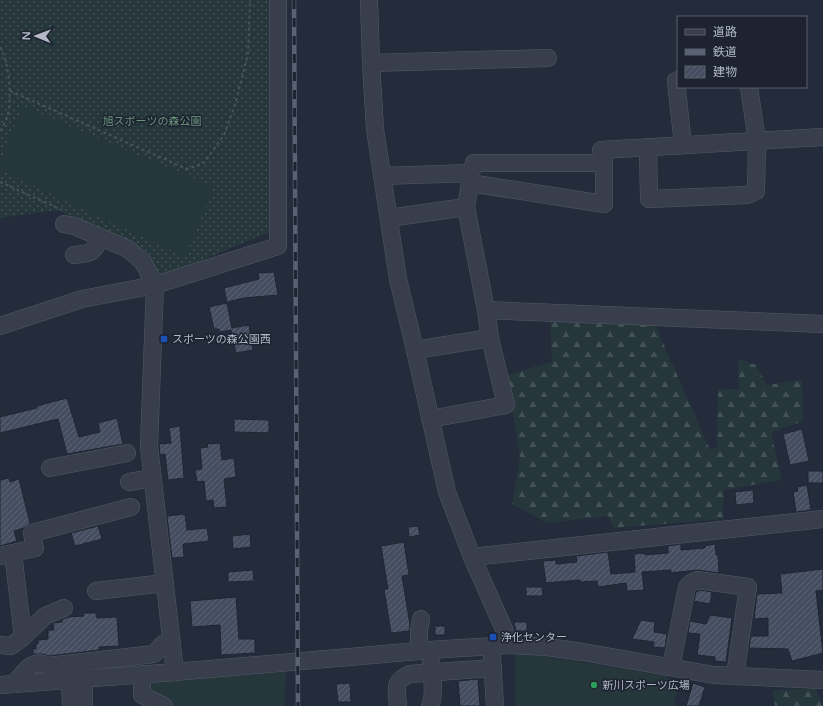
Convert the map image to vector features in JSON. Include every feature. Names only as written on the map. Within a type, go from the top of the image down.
[{"type":"street","points":[[0,326],[82,299],[155,285],[278,246],[278,0]]},
{"type":"street","points":[[370,0],[371,62],[375,129],[398,279],[446,492],[472,557],[511,645]]},
{"type":"street","points":[[371,62],[548,58]]},
{"type":"street","points":[[677,80],[683,145]]},
{"type":"street","points":[[648,147],[649,199],[747,195],[756,190],[757,141],[749,88]]},
{"type":"street","points":[[382,176],[470,178],[604,204],[604,163],[601,150],[823,137]]},
{"type":"street","points":[[430,419],[506,405],[490,338],[466,207],[470,178],[474,163],[604,163]]},
{"type":"street","points":[[389,218],[466,207]]},
{"type":"street","points":[[64,224],[74,226],[128,249],[136,254],[143,262],[155,285],[149,446],[175,672]]},
{"type":"street","points":[[74,255],[88,254],[94,251],[101,238]]},
{"type":"street","points":[[486,310],[823,324]]},
{"type":"street","points":[[415,350],[490,338]]},
{"type":"street","points":[[50,468],[127,453]]},
{"type":"street","points":[[129,482],[153,478]]},
{"type":"street","points":[[23,636],[6,554],[35,548],[32,534],[131,507]]},
{"type":"street","points":[[472,557],[823,519]]},
{"type":"street","points":[[671,667],[687,587],[690,583],[697,580],[748,587],[735,676]]},
{"type":"street","points":[[96,591],[165,583]]},
{"type":"street","points":[[0,646],[11,646],[45,616],[64,608]]},
{"type":"street","points":[[421,619],[418,630],[432,673],[432,705]]},
{"type":"street","points":[[7,685],[32,664],[43,663],[48,666],[135,653],[154,654],[163,644]]},
{"type":"street","points":[[7,685],[425,650],[511,645],[546,647],[583,652],[714,675],[823,680]]},
{"type":"street","points":[[491,646],[495,706]]},
{"type":"street","points":[[135,653],[140,675],[142,695],[164,706]]},
{"type":"street","points":[[398,706],[396,685],[400,678],[410,674],[493,668]]},
{"type":"street","points":[[70,706],[77,679]]},
{"type":"street","points":[[77,679],[84,706]]},
{"type":"path","points":[[10,91],[188,169],[204,163],[224,135],[235,105],[248,54],[250,0]]},
{"type":"path","points":[[0,47],[5,57],[10,91],[7,118],[0,132]]},
{"type":"green space","name":"旭スポーツの森公園","points":[[0,0],[272,0],[272,231],[183,268],[155,276],[73,218],[59,210],[0,218]]},
{"type":"green space","points":[[22,106],[214,187],[185,257],[0,170],[0,163]]},
{"type":"green space","points":[[550,319],[654,322],[710,450],[717,446],[718,389],[739,389],[738,359],[756,365],[767,385],[802,380],[803,421],[771,433],[782,480],[724,490],[723,519],[613,528],[609,516],[547,523],[512,504],[520,458],[507,375],[552,362]]},
{"type":"green space","name":"新川スポーツ広場","points":[[515,651],[667,676],[677,694],[674,706],[515,706]]},
{"type":"green space","points":[[286,672],[285,706],[152,706],[151,681]]},
{"type":"green space","points":[[815,688],[823,706],[775,706],[773,690]]},
{"type":"building","points":[[274,272],[278,295],[244,298],[227,302],[224,288],[259,279],[258,273]]},
{"type":"building","points":[[227,303],[232,328],[249,325],[253,350],[236,353],[231,330],[219,332],[219,329],[214,329],[209,307]]},
{"type":"building","points":[[67,398],[79,437],[100,432],[98,423],[117,418],[123,444],[67,454],[58,419],[0,433],[0,417],[37,408],[37,406]]},
{"type":"building","points":[[234,419],[269,420],[269,433],[234,432]]},
{"type":"building","points":[[180,426],[184,478],[168,480],[165,454],[160,455],[159,444],[171,443],[169,428]]},
{"type":"building","points":[[802,429],[809,461],[790,465],[783,434]]},
{"type":"building","points":[[220,443],[222,460],[234,458],[236,477],[224,479],[227,507],[214,508],[213,500],[206,501],[204,481],[197,482],[195,470],[202,469],[200,448],[208,447],[207,444]]},
{"type":"building","points":[[808,471],[823,471],[823,483],[808,483]]},
{"type":"building","points":[[9,478],[10,482],[19,479],[30,523],[24,528],[14,531],[17,541],[0,546],[0,480]]},
{"type":"building","points":[[807,485],[811,510],[796,512],[793,492],[798,491],[797,487]]},
{"type":"building","points":[[753,490],[754,503],[736,505],[735,492]]},
{"type":"building","points":[[185,514],[187,530],[207,528],[209,541],[183,544],[184,557],[172,558],[167,516]]},
{"type":"building","points":[[98,526],[102,539],[75,546],[71,533]]},
{"type":"building","points":[[418,526],[420,535],[409,537],[408,527]]},
{"type":"building","points":[[250,534],[251,547],[233,549],[232,536]]},
{"type":"building","points":[[404,542],[409,575],[402,576],[410,625],[409,631],[391,633],[384,589],[388,589],[381,546]]},
{"type":"building","points":[[681,544],[681,550],[705,548],[705,546],[715,544],[716,555],[718,555],[719,573],[698,570],[671,573],[671,570],[642,572],[644,590],[627,591],[626,583],[598,587],[597,581],[580,582],[580,580],[546,583],[543,561],[556,560],[556,564],[577,562],[576,556],[608,552],[611,574],[635,572],[634,554],[645,553],[645,555],[668,553],[668,546]]},
{"type":"building","points":[[823,569],[823,590],[816,591],[823,653],[792,661],[788,649],[749,648],[751,636],[768,636],[768,618],[754,619],[757,594],[782,593],[780,574]]},
{"type":"building","points":[[253,570],[254,581],[228,582],[228,572]]},
{"type":"building","points":[[526,587],[542,587],[543,596],[526,596]]},
{"type":"building","points":[[699,590],[712,592],[710,604],[694,601],[696,592]]},
{"type":"building","points":[[236,597],[239,639],[255,639],[255,653],[221,655],[220,625],[192,627],[190,601]]},
{"type":"building","points":[[83,613],[96,613],[97,618],[117,617],[119,646],[99,647],[99,650],[49,656],[43,654],[33,654],[33,649],[36,649],[38,640],[48,639],[48,630],[54,630],[53,623],[62,622],[62,620],[68,617],[84,616]]},
{"type":"building","points":[[710,615],[732,618],[726,662],[715,661],[715,657],[697,655],[700,634],[688,633],[690,621],[706,624]]},
{"type":"building","points":[[641,620],[655,622],[654,632],[667,634],[665,648],[653,647],[654,642],[632,639]]},
{"type":"building","points":[[514,622],[527,622],[527,631],[516,631]]},
{"type":"building","points":[[435,626],[445,626],[445,635],[435,635]]},
{"type":"building","points":[[478,679],[480,706],[460,706],[458,681]]},
{"type":"building","points":[[350,683],[351,702],[338,702],[336,684]]},
{"type":"building","points":[[693,683],[705,687],[699,706],[686,706]]},
{"type":"railway","points":[[294,0],[298,706]]},
{"type":"place","name":"スポーツの森公園西","points":[[164,339]]},
{"type":"place","name":"浄化センター","points":[[493,637]]},
{"type":"place","name":"新川スポーツ広場","points":[[594,685]]}]
